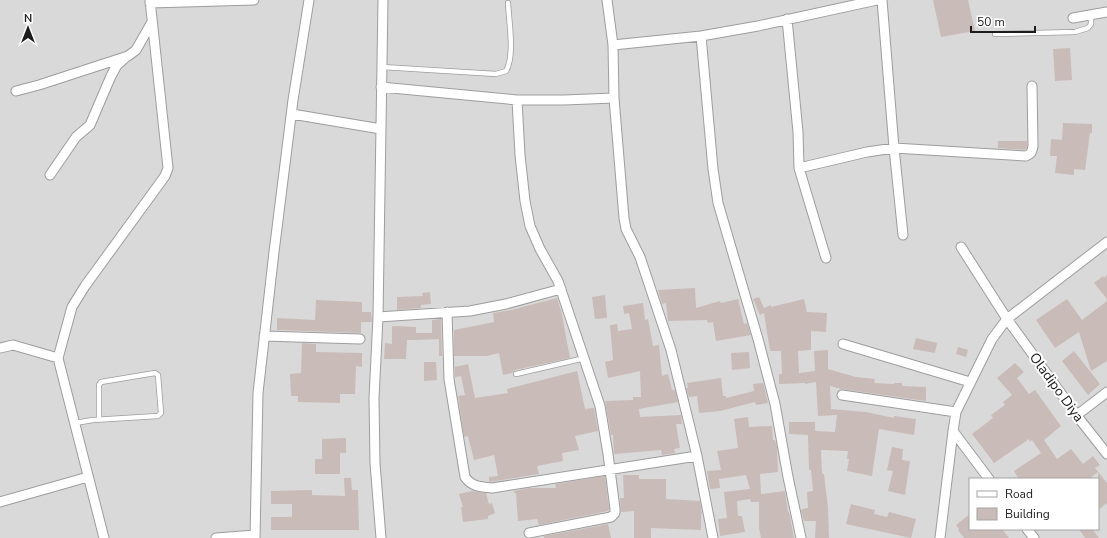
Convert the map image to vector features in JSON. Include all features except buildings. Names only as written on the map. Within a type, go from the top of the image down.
[{"type":"street","points":[[104,538],[58,358],[72,307],[85,286],[165,176],[168,168],[150,1],[254,0]]},
{"type":"street","points":[[216,538],[255,537],[258,393],[292,114],[309,0]]},
{"type":"street","points":[[381,538],[375,463],[374,398],[378,317],[383,0]]},
{"type":"street","points":[[607,0],[613,45],[614,98],[619,175],[626,229],[640,257],[671,350],[697,456],[713,538]]},
{"type":"street","points":[[613,45],[701,36],[758,26],[877,0]]},
{"type":"street","points":[[882,0],[894,148],[903,235]]},
{"type":"street","points":[[1073,18],[1107,12]]},
{"type":"street","points":[[787,19],[798,132],[799,168],[826,258]]},
{"type":"street","points":[[50,175],[76,137],[90,125],[117,65],[136,50],[152,22]]},
{"type":"street","points":[[701,36],[712,169],[718,203],[758,338],[775,404],[801,538]]},
{"type":"street","points":[[16,91],[128,56]]},
{"type":"street","points":[[799,168],[867,152],[894,148],[1026,156],[1030,155],[1032,153],[1033,146],[1032,86]]},
{"type":"street","points":[[381,87],[518,100],[614,98]]},
{"type":"street","points":[[518,100],[520,155],[525,201],[530,226],[540,250],[558,281],[600,406],[615,509],[615,513],[611,517],[529,533]]},
{"type":"street","points":[[292,114],[381,129]]},
{"type":"street","points":[[940,538],[952,431],[956,412],[992,339],[1007,319],[1107,242]]},
{"type":"street","name":"Oladipo Diya","points":[[961,247],[1007,319],[1107,454]]},
{"type":"street","points":[[378,317],[470,310],[506,304],[561,289]]},
{"type":"street","points":[[447,312],[449,378],[465,477],[475,486],[492,488],[697,456]]},
{"type":"street","points":[[264,336],[360,339]]},
{"type":"street","points":[[843,344],[970,382]]},
{"type":"street","points":[[0,348],[12,345],[58,358]]},
{"type":"street","points":[[1077,414],[1107,392]]},
{"type":"street","points":[[842,395],[956,412]]},
{"type":"street","points":[[952,431],[988,478]]},
{"type":"street","points":[[0,502],[88,477]]},
{"type":"street","points":[[1028,530],[1034,538]]},
{"type":"lane","points":[[382,67],[496,74],[506,71],[509,66],[511,56],[508,3]]},
{"type":"lane","points":[[995,34],[1075,32],[1088,28],[1091,24],[1091,15]]},
{"type":"lane","points":[[516,374],[585,358]]},
{"type":"lane","points":[[75,423],[160,415],[158,375],[155,373],[101,382],[98,385],[99,420]]},
{"type":"shaded area","points":[[0,0],[1107,0],[1107,538],[0,538]]}]
